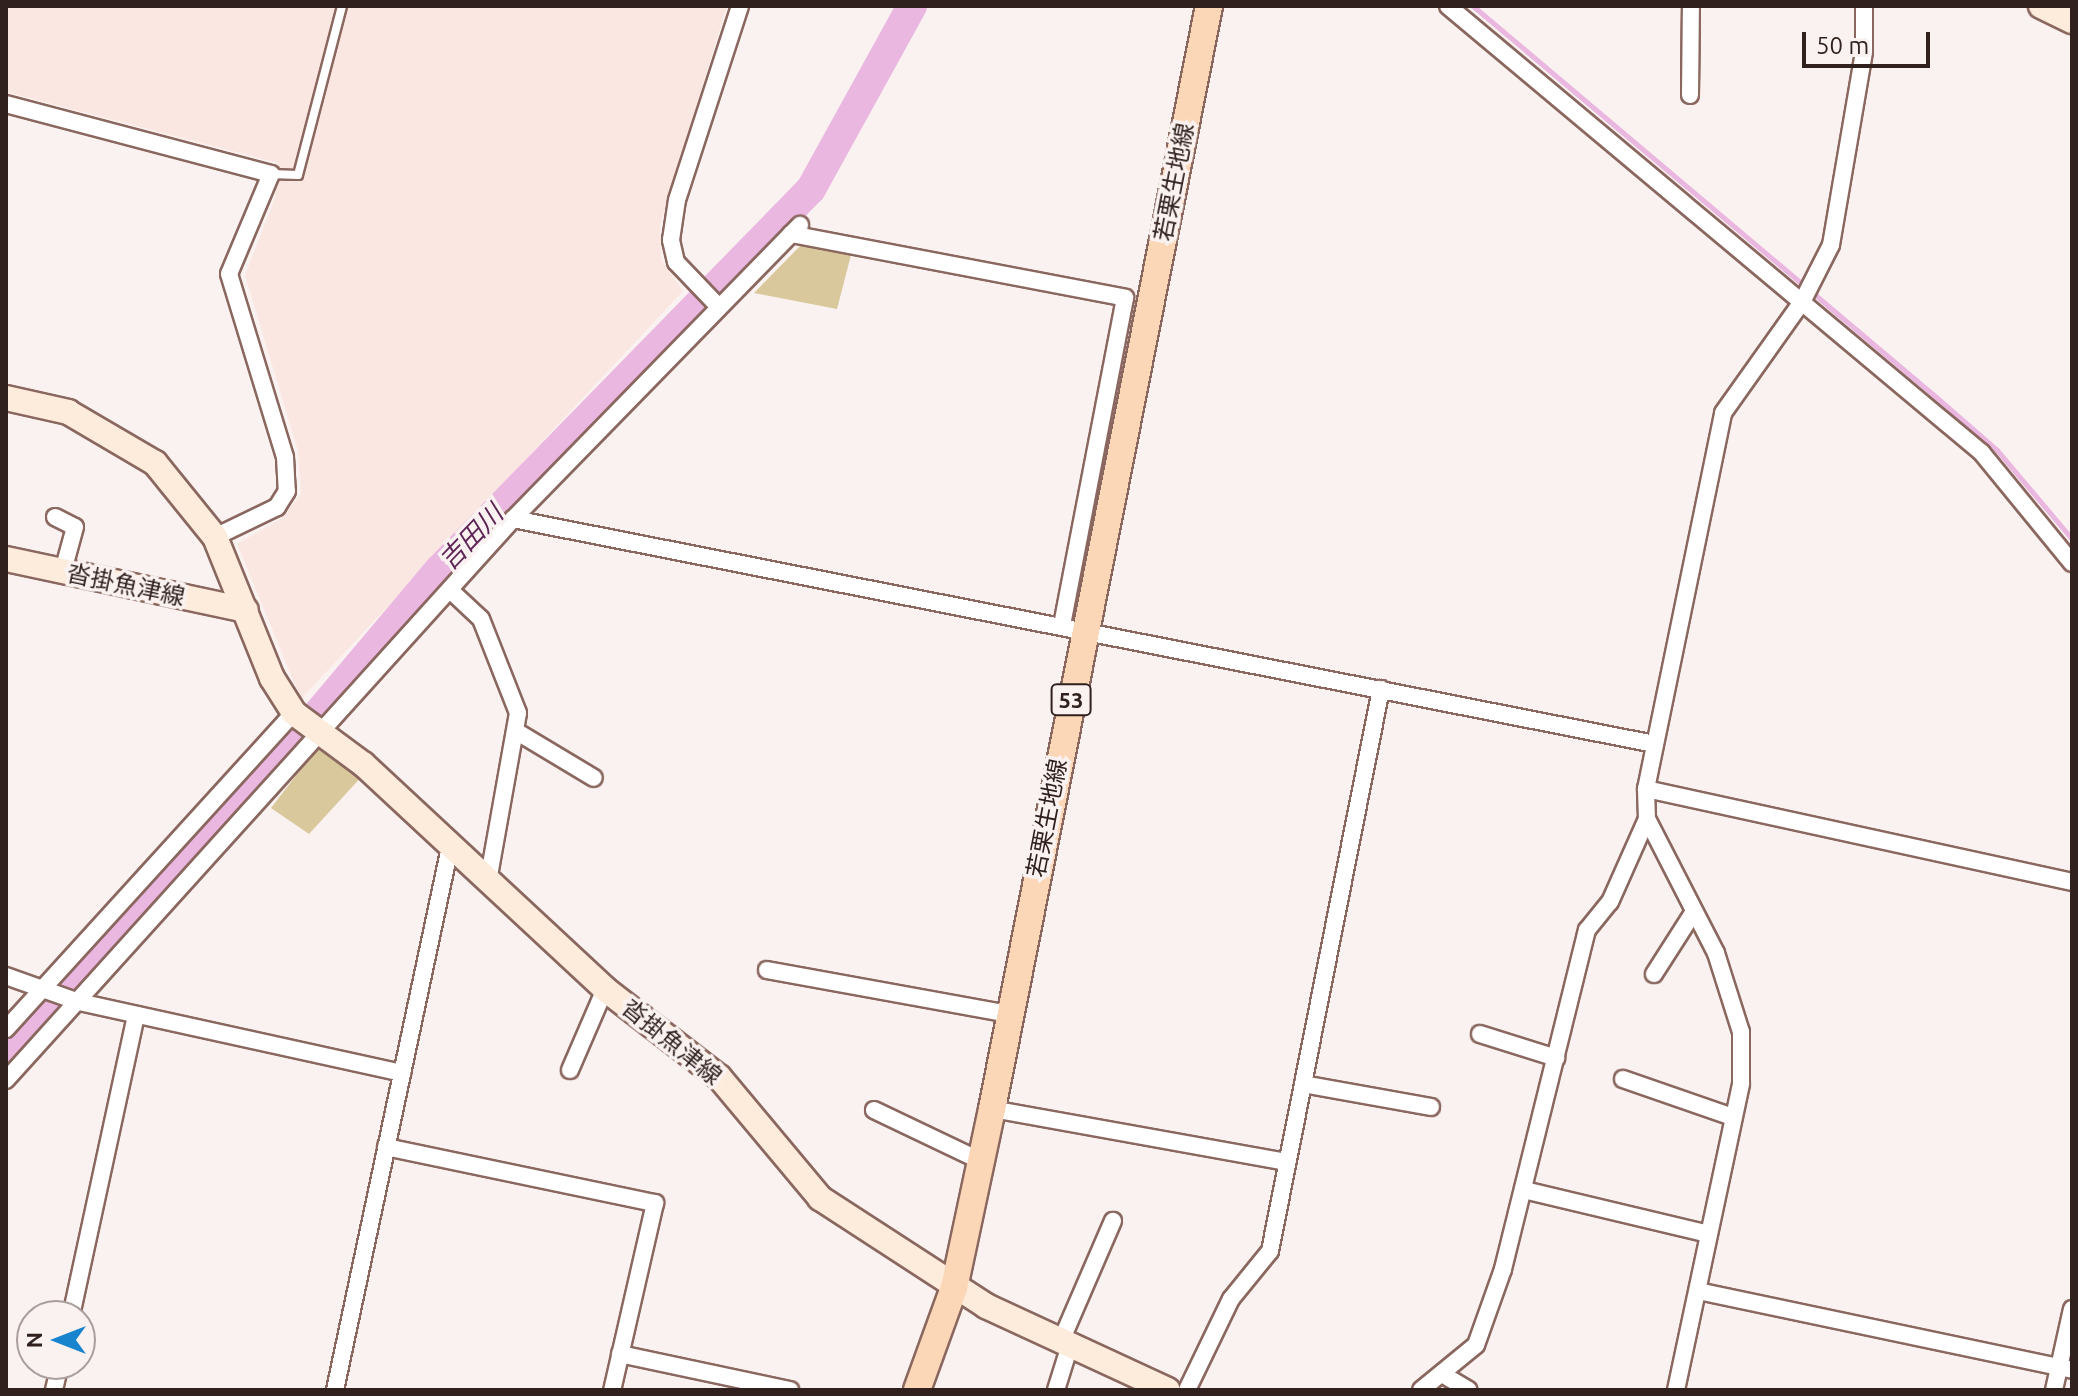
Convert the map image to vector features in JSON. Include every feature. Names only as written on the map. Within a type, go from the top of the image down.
[{"type":"main road","name":"若栗生地線","points":[[917,1390],[954,1288],[992,1109],[1073,628],[1209,6]]},
{"type":"main road","points":[[2041,6],[2072,21]]},
{"type":"main road","points":[[6,398],[68,412],[119,436],[155,463],[215,537],[246,610],[307,724]]},
{"type":"main road","name":"沓掛魚津線","points":[[6,559],[246,610]]},
{"type":"main road","name":"沓掛魚津線","points":[[307,724],[363,764],[605,989],[719,1077],[820,1198],[954,1288],[1168,1390]]},
{"type":"street","points":[[719,307],[676,262],[671,240],[677,200],[740,6]]},
{"type":"street","points":[[1448,6],[1982,453],[2072,563]]},
{"type":"street","points":[[1690,95],[1691,6]]},
{"type":"street","points":[[1676,1390],[1733,1117],[1741,1032],[1716,953],[1647,819],[1646,789],[1723,413],[1802,302],[1831,245],[1864,51],[1864,6]]},
{"type":"street","points":[[6,104],[271,174],[229,274],[285,457],[287,491],[277,507],[215,537]]},
{"type":"street","points":[[6,1029],[52,987],[307,724],[450,590],[513,519],[796,229],[1125,298],[1073,628]]},
{"type":"street","points":[[55,517],[75,527],[63,571]]},
{"type":"street","points":[[513,519],[1655,744]]},
{"type":"street","points":[[450,590],[481,619],[519,733],[488,881]]},
{"type":"street","points":[[1187,1390],[1231,1299],[1270,1251],[1381,689]]},
{"type":"street","points":[[6,1080],[307,724]]},
{"type":"street","points":[[519,733],[594,778]]},
{"type":"street","points":[[1646,789],[2072,882]]},
{"type":"street","points":[[1421,1390],[1476,1345],[1524,1190],[1587,930],[1610,902],[1647,819]]},
{"type":"street","points":[[335,1390],[450,847]]},
{"type":"street","points":[[1654,974],[1693,913]]},
{"type":"street","points":[[767,970],[1010,1014]]},
{"type":"street","points":[[6,976],[52,987],[75,1000],[136,1015],[402,1073]]},
{"type":"street","points":[[570,1070],[605,989]]},
{"type":"street","points":[[74,1300],[136,1015]]},
{"type":"street","points":[[1480,1034],[1556,1058]]},
{"type":"street","points":[[1623,1079],[1733,1117]]},
{"type":"street","points":[[1303,1084],[1431,1107]]},
{"type":"street","points":[[992,1109],[1287,1162]]},
{"type":"street","points":[[874,1110],[981,1161]]},
{"type":"street","points":[[386,1147],[655,1203],[612,1390]]},
{"type":"street","points":[[1524,1190],[1709,1234]]},
{"type":"street","points":[[1056,1390],[1065,1343],[1113,1221]]},
{"type":"street","points":[[1698,1291],[2066,1369]]},
{"type":"street","points":[[2054,1390],[2066,1369],[2072,1309]]},
{"type":"street","points":[[620,1354],[790,1390]]},
{"type":"street","points":[[1442,1374],[1469,1390]]},
{"type":"lane","points":[[271,174],[298,175],[342,6]]},
{"type":"shaded area","points":[[6,6],[727,6],[660,225],[661,259],[683,291],[301,699],[237,544],[282,518],[301,494],[298,451],[245,275],[275,198],[278,163],[6,92]]},
{"type":"shaded area","points":[[801,245],[851,255],[837,309],[754,293]]},
{"type":"shaded area","points":[[318,747],[364,774],[309,834],[271,808]]},
{"type":"waterway","name":"吉田川","points":[[6,1054],[230,818],[440,569],[811,189],[912,6]]},
{"type":"waterway","points":[[1473,6],[1997,450],[2072,539]]}]
